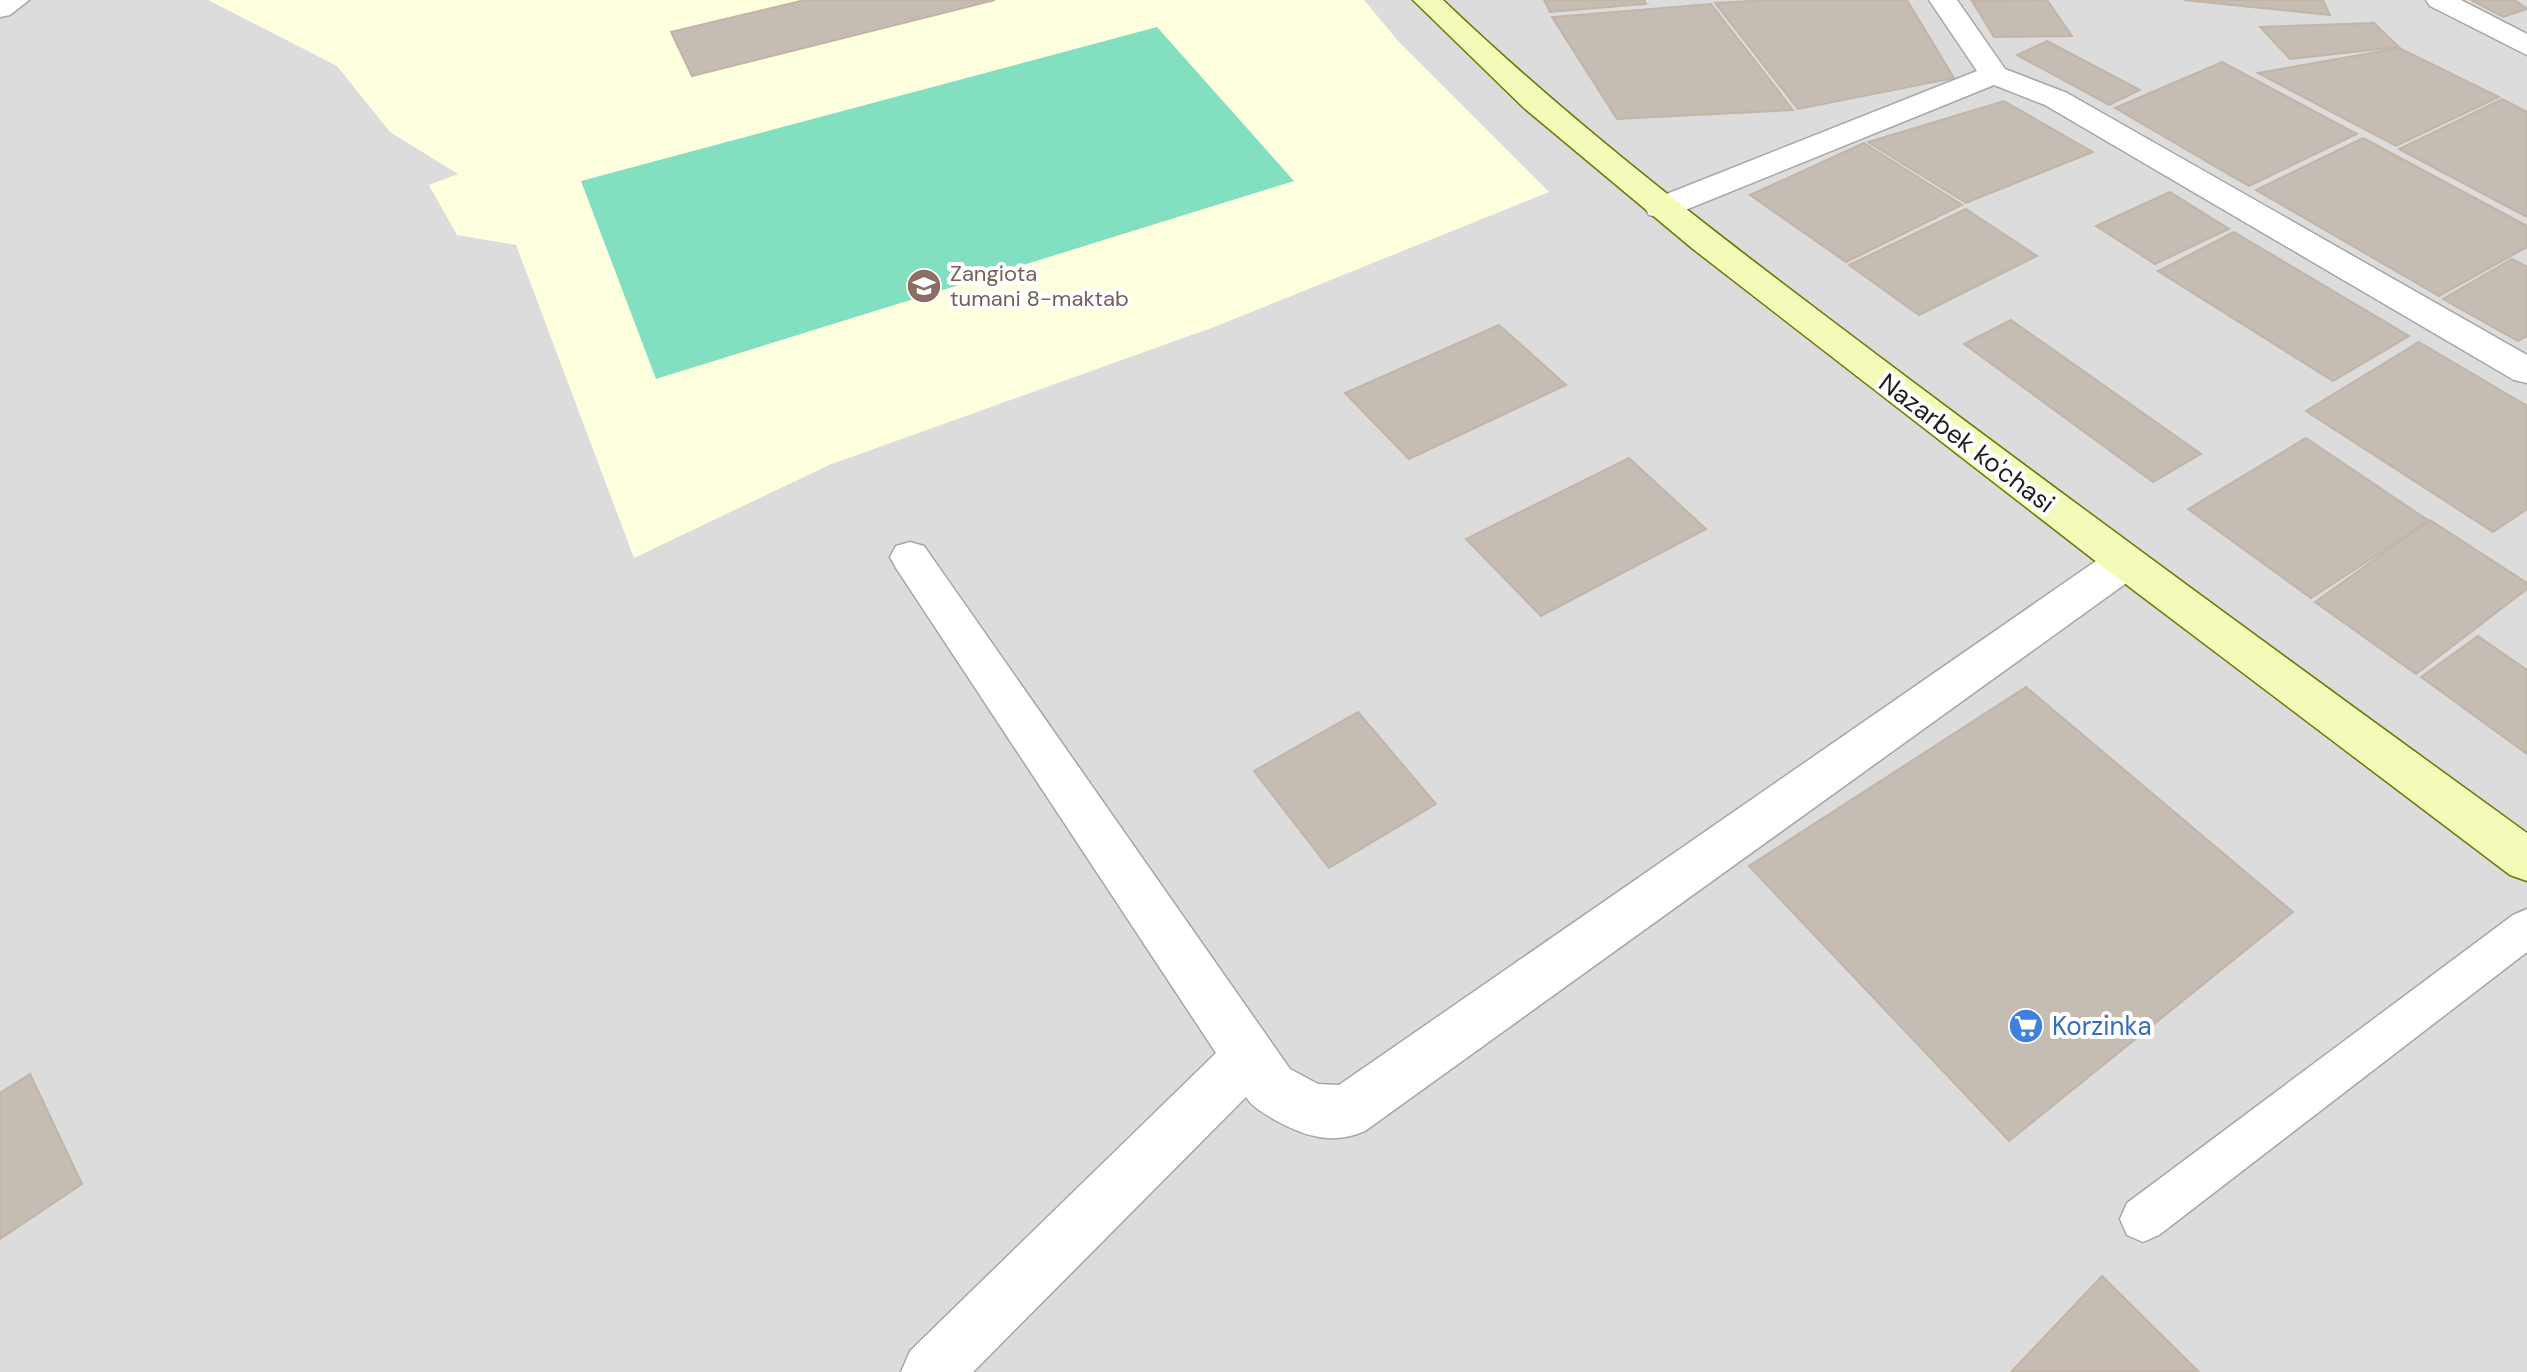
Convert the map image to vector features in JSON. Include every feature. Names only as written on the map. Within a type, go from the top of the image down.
[{"type":"main road","name":"Nazarbek ko'chasi","points":[[1427,0],[1511,82],[1661,208],[2124,563],[2527,860]]},
{"type":"street","points":[[0,9],[15,0]]},
{"type":"street","points":[[1943,0],[1994,75],[2056,99],[2527,371]]},
{"type":"street","points":[[2440,0],[2527,46]]},
{"type":"street","points":[[1661,208],[1994,75]]},
{"type":"street","points":[[910,557],[1271,1088],[1313,1111],[1346,1112],[2124,563]]},
{"type":"street","points":[[931,1372],[1250,1056]]},
{"type":"lane","points":[[2143,1219],[2527,928]]},
{"type":"shaded area","points":[[0,0],[2527,0],[2527,1372],[0,1372]]},
{"type":"shaded area","name":"Zangiota tumani 8-maktab","points":[[208,0],[1364,0],[1399,42],[1549,192],[1214,327],[829,465],[634,558],[516,245],[457,235],[429,185],[458,174],[390,132],[337,66]]},
{"type":"green space","points":[[1157,27],[1294,181],[656,379],[581,181]]},
{"type":"building","points":[[805,0],[995,0],[692,76],[671,32]]},
{"type":"building","points":[[1544,0],[1644,0],[1646,4],[1550,12]]},
{"type":"building","points":[[1907,0],[1954,78],[1798,109],[1715,3]]},
{"type":"building","points":[[2047,0],[2072,36],[1994,37],[1972,1]]},
{"type":"building","points":[[2184,0],[2323,0],[2330,15]]},
{"type":"building","points":[[2471,0],[2515,0],[2527,9],[2503,17]]},
{"type":"building","points":[[1711,4],[1793,110],[1617,119],[1552,17]]},
{"type":"building","points":[[2374,23],[2399,47],[2290,59],[2260,27]]},
{"type":"building","points":[[2047,41],[2140,90],[2109,105],[2017,55]]},
{"type":"building","points":[[2399,48],[2499,97],[2396,146],[2258,73]]},
{"type":"building","points":[[2222,62],[2357,134],[2249,186],[2115,108]]},
{"type":"building","points":[[2502,99],[2527,112],[2527,217],[2399,149]]},
{"type":"building","points":[[2004,101],[2093,152],[1966,203],[1868,142]]},
{"type":"building","points":[[2363,138],[2527,226],[2527,247],[2439,296],[2256,190]]},
{"type":"building","points":[[1864,143],[1962,205],[1846,262],[1750,195]]},
{"type":"building","points":[[2170,192],[2229,229],[2155,264],[2096,226]]},
{"type":"building","points":[[1966,209],[2037,256],[1919,315],[1849,265]]},
{"type":"building","points":[[2234,232],[2409,336],[2333,381],[2158,271]]},
{"type":"building","points":[[2512,259],[2527,267],[2527,336],[2518,341],[2443,299]]},
{"type":"building","points":[[2011,320],[2201,454],[2153,482],[1964,344]]},
{"type":"building","points":[[1499,325],[1566,385],[1409,459],[1345,393]]},
{"type":"building","points":[[2419,342],[2527,406],[2527,509],[2493,532],[2306,411]]},
{"type":"building","points":[[2306,438],[2429,521],[2311,598],[2188,509]]},
{"type":"building","points":[[1629,458],[1706,529],[1541,616],[1466,539]]},
{"type":"building","points":[[2430,520],[2527,583],[2527,589],[2416,674],[2315,602]]},
{"type":"building","points":[[2478,636],[2527,670],[2527,754],[2421,677]]},
{"type":"building","name":"Korzinka","points":[[2026,687],[2293,912],[2009,1141],[1749,866]]},
{"type":"building","points":[[1358,712],[1436,804],[1329,868],[1254,771]]},
{"type":"building","points":[[30,1074],[82,1184],[0,1239],[0,1093]]},
{"type":"building","points":[[2102,1276],[2199,1372],[2011,1372]]},
{"type":"place","name":"Zangiota tumani 8-maktab","points":[[924,286]]},
{"type":"place","name":"Korzinka","points":[[2026,1026]]}]
